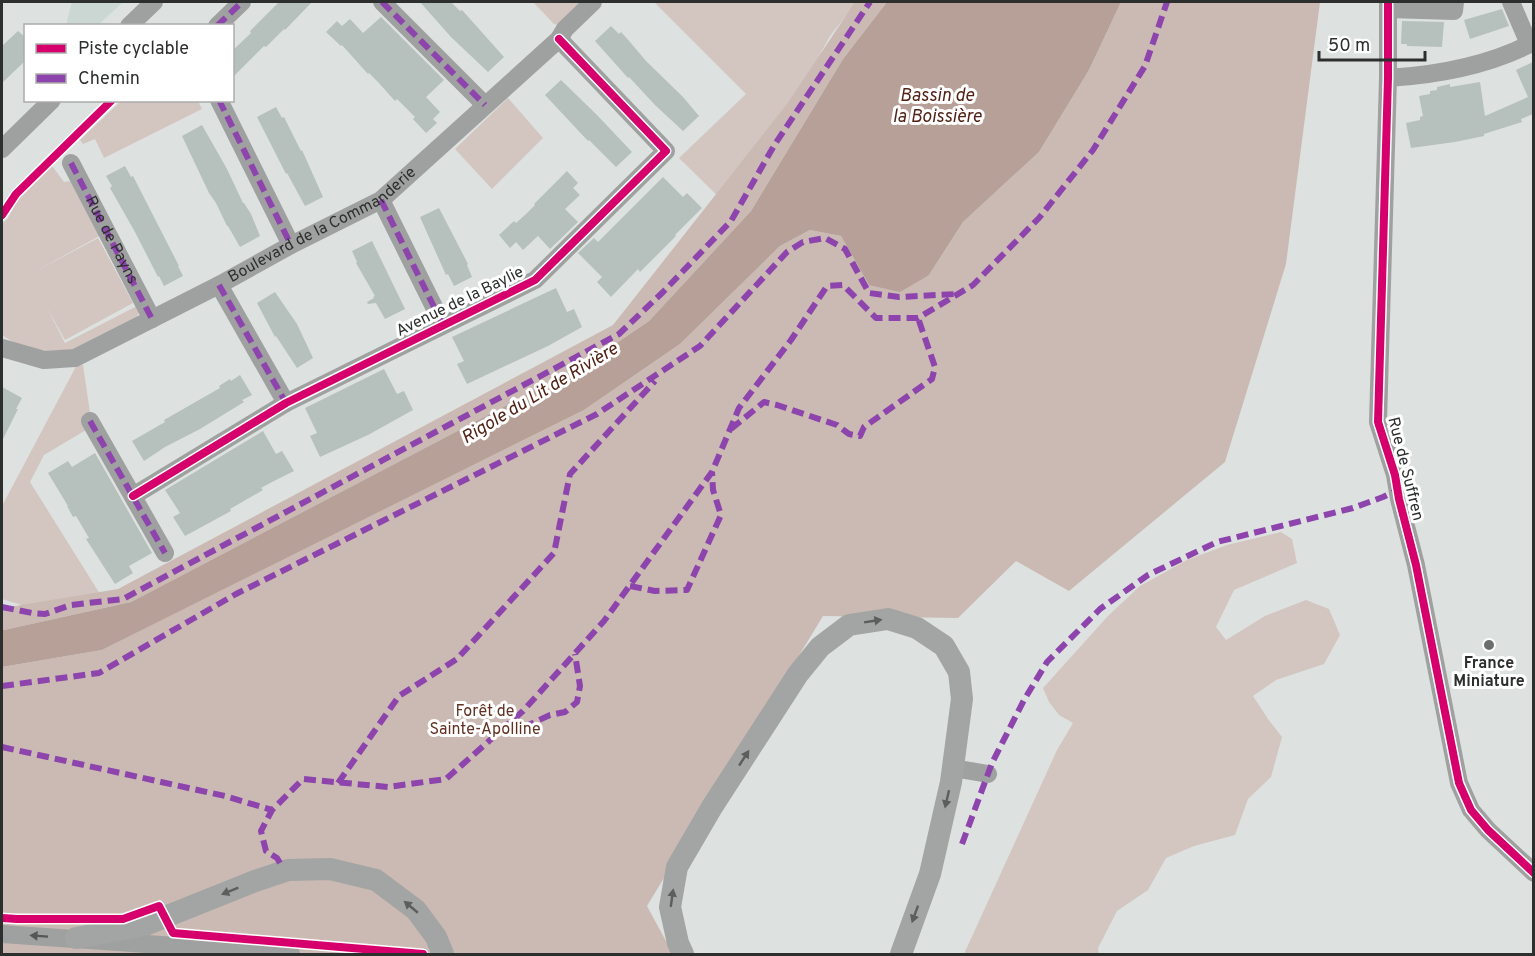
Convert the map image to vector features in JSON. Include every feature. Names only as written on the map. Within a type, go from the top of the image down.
[{"type":"main road","points":[[683,954],[678,943],[670,908],[676,867],[712,807],[798,674],[820,647],[849,625],[888,619],[917,628],[944,646],[959,672],[962,699],[953,768],[930,874],[901,954]]},
{"type":"main road","points":[[76,938],[145,925],[288,870],[330,869],[376,880],[416,910],[436,937],[443,954]]},
{"type":"street","points":[[131,24],[154,2]]},
{"type":"street","points":[[219,24],[242,2]]},
{"type":"street","points":[[382,2],[485,105]]},
{"type":"street","name":"Boulevard de la Commanderie","points":[[2,348],[44,360],[75,358],[381,200],[559,39],[565,29],[593,2]]},
{"type":"street","points":[[1388,5],[1454,11],[1455,2]]},
{"type":"street","points":[[1388,78],[1489,61],[1531,43],[1511,2]]},
{"type":"street","name":"Rue de Suffren","points":[[1388,5],[1378,422],[1395,475],[1416,565],[1459,783],[1471,810],[1488,830],[1533,873]]},
{"type":"street","name":"Avenue de la Baylie","points":[[133,496],[286,403],[535,280],[666,151],[559,39]]},
{"type":"street","points":[[2,149],[50,102]]},
{"type":"street","points":[[220,102],[291,245]]},
{"type":"street","name":"Rue de Payns","points":[[71,163],[152,319]]},
{"type":"street","points":[[381,200],[443,325]]},
{"type":"street","points":[[219,285],[286,403]]},
{"type":"street","points":[[90,421],[165,553]]},
{"type":"street","points":[[953,768],[988,774]]},
{"type":"street","points":[[2,934],[291,954]]},
{"type":"shaded area","points":[[72,2],[123,2],[99,24],[66,24]]},
{"type":"shaded area","points":[[533,2],[587,2],[561,26],[554,24]]},
{"type":"shaded area","points":[[654,2],[857,2],[830,36],[733,211],[679,158],[746,94]]},
{"type":"shaded area","points":[[508,98],[543,138],[492,189],[455,149]]},
{"type":"shaded area","points":[[120,102],[198,102],[202,109],[104,158],[95,139],[83,144],[80,140]]},
{"type":"shaded area","points":[[52,166],[64,182],[71,181],[103,234],[29,275],[98,238],[133,303],[65,340],[46,306],[65,343],[137,306],[140,311],[134,322],[87,346],[70,350],[47,351],[13,342],[2,335],[2,224],[8,218],[19,197]]},
{"type":"shaded area","points":[[83,365],[90,413],[86,430],[44,455],[30,482],[100,594],[28,607],[2,599],[2,506],[76,366]]},
{"type":"shaded area","points":[[1281,532],[1292,539],[1297,563],[1234,590],[1216,627],[1226,640],[1265,616],[1306,600],[1329,609],[1340,635],[1324,664],[1276,680],[1253,696],[1282,737],[1271,777],[1248,799],[1235,835],[1194,846],[1166,858],[1148,890],[1117,911],[1098,948],[1099,954],[964,954],[1057,750],[1073,723],[1059,715],[1049,702],[1043,688],[1108,616],[1140,586],[1187,560],[1227,545]]},
{"type":"green space","points":[[855,2],[887,2],[843,59],[751,211],[649,321],[589,362],[131,602],[2,630],[2,606],[9,607],[118,589],[613,325],[787,104]]},
{"type":"green space","name":"Forêt de Sainte-Apolline","points":[[1121,2],[1320,2],[1286,264],[1225,462],[1069,591],[1016,561],[958,618],[823,616],[647,906],[673,954],[2,954],[2,667],[102,650],[584,410],[680,344],[780,246],[810,230],[841,236],[869,285],[929,275],[963,222],[1039,152],[1089,70]]},
{"type":"water","name":"Bassin de la Boissière","points":[[887,2],[1121,2],[1089,70],[1039,152],[963,222],[929,275],[900,292],[869,285],[841,236],[810,230],[780,246],[680,344],[584,410],[102,650],[2,667],[2,630],[131,602],[589,362],[649,321],[751,211],[843,59]]},
{"type":"building","points":[[279,2],[312,2],[234,76],[234,49],[251,33],[250,31]]},
{"type":"building","points":[[420,2],[451,2],[460,11],[462,10],[504,57],[488,72],[451,37]]},
{"type":"building","points":[[1502,9],[1509,26],[1470,39],[1464,20]]},
{"type":"building","points":[[381,17],[444,80],[426,97],[440,112],[433,119],[437,123],[426,133],[413,119],[415,117],[397,99],[395,101],[342,45],[326,32],[337,21],[342,26],[350,19],[363,33]]},
{"type":"building","points":[[1402,21],[1444,22],[1442,47],[1401,44]]},
{"type":"building","points":[[611,26],[619,34],[621,32],[699,116],[683,131],[628,78],[595,41]]},
{"type":"building","points":[[18,31],[24,36],[24,62],[2,83],[2,46]]},
{"type":"building","points":[[1533,62],[1533,114],[1521,119],[1522,122],[1484,134],[1484,136],[1411,148],[1406,123],[1420,120],[1423,116],[1419,96],[1430,94],[1430,91],[1437,90],[1437,87],[1450,84],[1450,87],[1480,82],[1485,116],[1528,97],[1516,70]]},
{"type":"building","points":[[561,80],[632,152],[616,167],[545,95]]},
{"type":"building","points":[[276,107],[302,150],[323,197],[305,206],[257,117]]},
{"type":"building","points":[[202,125],[251,214],[260,236],[240,247],[209,193],[182,136]]},
{"type":"building","points":[[125,166],[131,177],[133,176],[183,276],[164,286],[110,188],[112,186],[106,176]]},
{"type":"building","points":[[567,171],[578,183],[573,188],[580,195],[565,209],[578,222],[550,249],[538,236],[523,250],[516,242],[510,248],[499,235],[514,221],[516,223],[526,214]]},
{"type":"building","points":[[663,177],[683,197],[687,193],[702,208],[640,272],[638,269],[611,297],[597,282],[602,277],[578,253],[594,238],[598,242]]},
{"type":"building","points":[[439,208],[468,264],[472,277],[454,286],[448,274],[446,275],[420,217]]},
{"type":"building","points":[[372,241],[405,309],[385,319],[376,303],[368,304],[367,302],[375,296],[356,263],[352,251]]},
{"type":"building","points":[[556,288],[567,312],[574,309],[582,327],[548,346],[467,384],[457,364],[464,361],[452,337]]},
{"type":"building","points":[[275,292],[297,324],[313,358],[297,368],[275,337],[257,303]]},
{"type":"building","points":[[384,369],[397,394],[404,391],[413,410],[368,435],[320,457],[310,436],[317,433],[305,408]]},
{"type":"building","points":[[240,375],[252,395],[200,429],[144,461],[132,441],[220,388],[219,386],[230,379],[231,381]]},
{"type":"building","points":[[2,387],[22,398],[2,441]]},
{"type":"building","points":[[263,431],[276,454],[282,451],[294,471],[261,488],[263,490],[230,509],[231,511],[185,536],[173,517],[180,513],[165,490]]},
{"type":"building","points":[[95,453],[152,553],[129,566],[133,573],[115,584],[48,473],[68,461],[72,467]]},
{"type":"marked path","points":[[219,24],[242,2]]},
{"type":"marked path","points":[[382,2],[485,105]]},
{"type":"marked path","points":[[2,607],[45,614],[71,605],[123,599],[619,334],[731,221],[775,144],[870,2]]},
{"type":"marked path","points":[[280,863],[277,858],[266,851],[261,831],[272,810],[303,779],[388,787],[446,779],[523,711],[604,621],[712,472],[739,408],[791,340],[827,286],[843,285],[876,318],[918,318],[973,285],[1039,218],[1093,150],[1145,66],[1167,2]]},
{"type":"marked path","points":[[220,102],[291,245]]},
{"type":"marked path","points":[[71,163],[152,319]]},
{"type":"marked path","points":[[381,200],[443,325]]},
{"type":"marked path","points":[[2,686],[99,673],[236,594],[597,414],[700,346],[787,252],[803,242],[825,238],[845,249],[869,293],[899,297],[956,294]]},
{"type":"marked path","points":[[219,285],[286,403]]},
{"type":"marked path","points":[[731,429],[764,402],[837,425],[849,434],[860,436],[864,427],[932,379],[935,367],[918,318]]},
{"type":"marked path","points":[[338,783],[399,696],[457,659],[554,553],[570,474],[655,381]]},
{"type":"marked path","points":[[90,421],[165,553]]},
{"type":"marked path","points":[[630,586],[655,591],[687,590],[721,515],[713,490],[712,472]]},
{"type":"marked path","points":[[962,844],[992,763],[1024,700],[1047,662],[1100,609],[1148,575],[1217,542],[1353,508],[1398,490]]},
{"type":"marked path","points":[[505,728],[524,727],[550,715],[565,712],[577,702],[580,686],[575,654]]},
{"type":"marked path","points":[[2,747],[225,796],[272,810]]},
{"type":"cycle path","points":[[1388,2],[1388,78],[1378,422],[1395,475],[1416,565],[1459,783],[1471,810],[1488,830],[1534,873]]},
{"type":"cycle path","points":[[133,496],[286,403],[535,280],[666,151],[559,39]]},
{"type":"cycle path","points":[[2,215],[16,194],[110,102]]},
{"type":"cycle path","points":[[2,918],[123,919],[159,906],[173,933],[423,954]]},
{"type":"place","name":"France Miniature","points":[[1489,645]]},
{"type":"water label","name":"Rigole du Lit de Rivière","points":[[540,394]]}]
